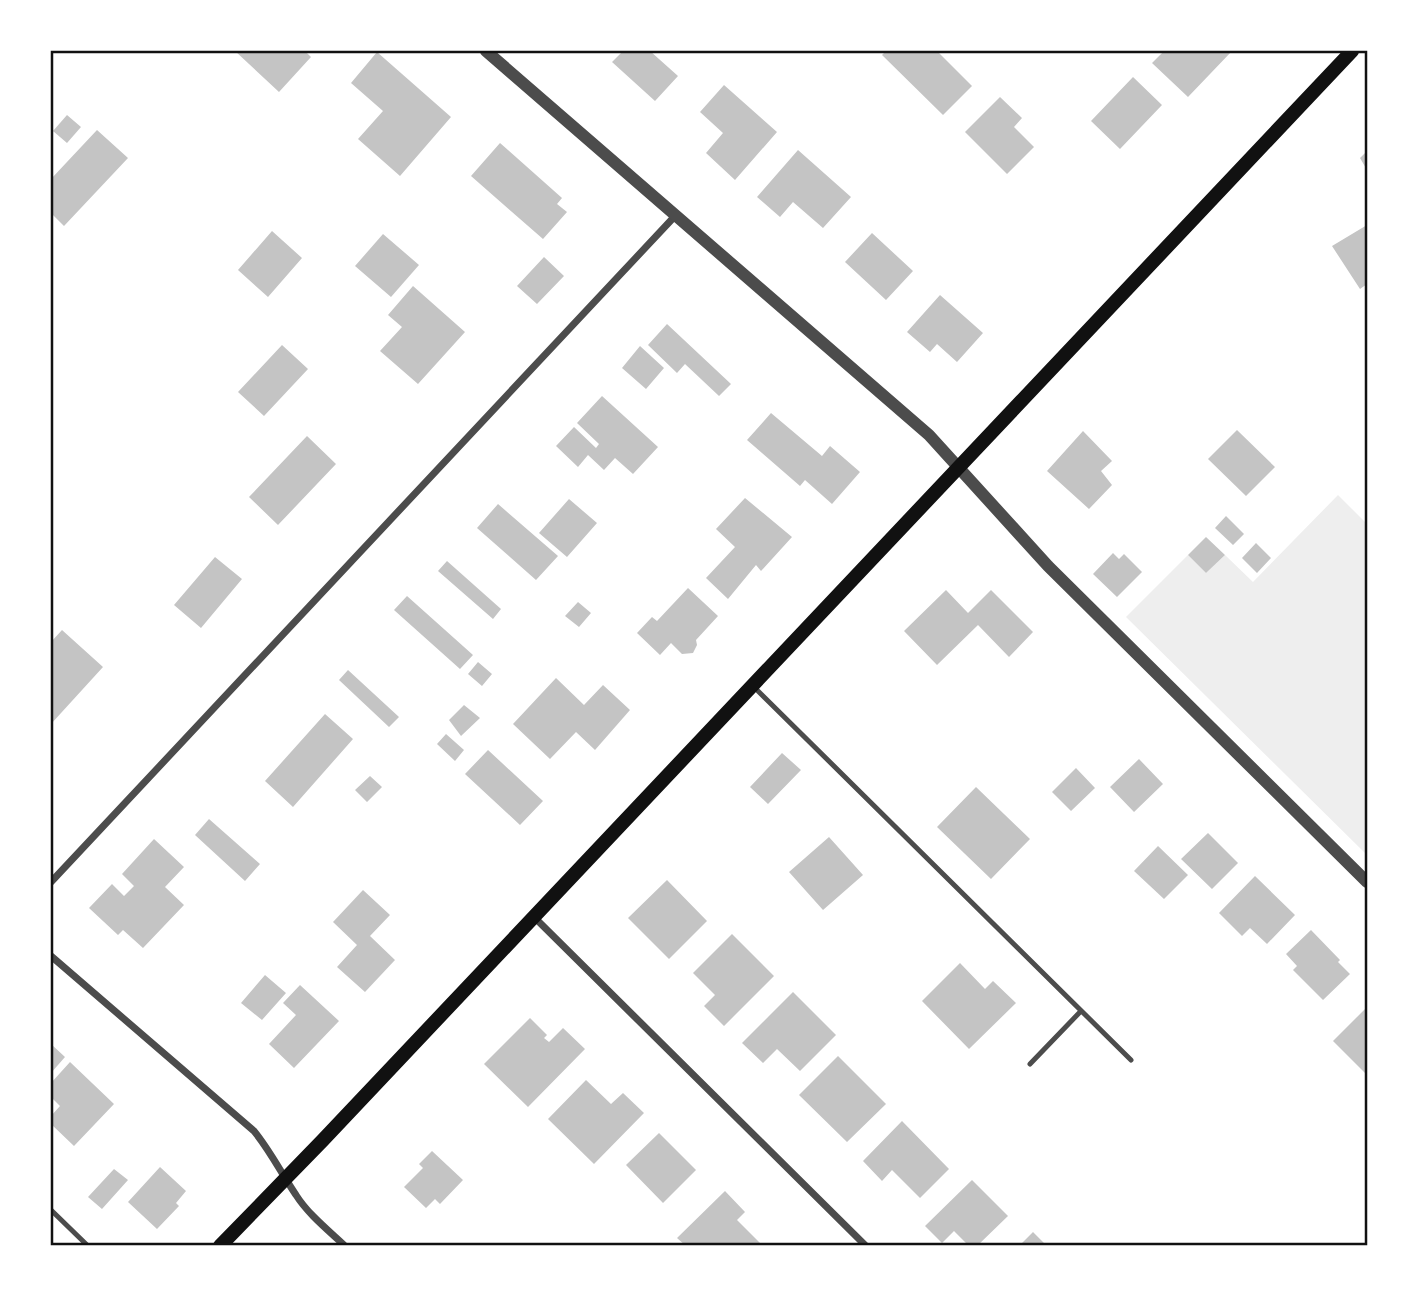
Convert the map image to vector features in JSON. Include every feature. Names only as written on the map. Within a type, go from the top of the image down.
[{"type":"main road","points":[[220,1246],[1352,51]]},
{"type":"street","points":[[486,51],[929,435],[1048,566],[1367,882]]},
{"type":"street","points":[[51,882],[675,216]]},
{"type":"street","points":[[533,916],[866,1246]]},
{"type":"street","points":[[51,956],[254,1131],[273,1154],[296,1196],[345,1246]]},
{"type":"lane","points":[[752,685],[1130,1060]]},
{"type":"lane","points":[[1030,1063],[1081,1011]]},
{"type":"lane","points":[[51,1210],[88,1246]]},
{"type":"shaded area","points":[[1338,495],[1367,524],[1367,855],[1126,617],[1188,555],[1206,573],[1225,555],[1253,582]]},
{"type":"building","points":[[235,51],[305,51],[311,57],[279,92]]},
{"type":"building","points":[[623,51],[650,51],[678,76],[655,101],[612,62]]},
{"type":"building","points":[[886,51],[937,51],[972,86],[943,115],[882,55]]},
{"type":"building","points":[[1164,51],[1232,51],[1188,97],[1152,63]]},
{"type":"building","points":[[377,52],[451,117],[400,176],[358,139],[383,111],[351,83]]},
{"type":"building","points":[[1133,77],[1162,105],[1120,149],[1091,121]]},
{"type":"building","points":[[724,85],[777,132],[735,180],[706,153],[723,133],[700,112]]},
{"type":"building","points":[[1000,97],[1022,118],[1014,127],[1034,147],[1007,174],[965,132]]},
{"type":"building","points":[[67,115],[81,127],[67,143],[53,131]]},
{"type":"building","points":[[97,130],[128,158],[64,226],[51,213],[51,179]]},
{"type":"building","points":[[500,143],[562,198],[557,204],[567,212],[543,239],[471,176]]},
{"type":"building","points":[[798,150],[851,197],[823,228],[793,202],[780,217],[757,197]]},
{"type":"building","points":[[1367,151],[1367,170],[1360,158]]},
{"type":"building","points":[[1367,225],[1367,284],[1360,289],[1332,246]]},
{"type":"building","points":[[272,231],[302,258],[268,297],[238,270]]},
{"type":"building","points":[[872,233],[913,271],[886,300],[845,262]]},
{"type":"building","points":[[383,234],[419,265],[391,297],[355,266]]},
{"type":"building","points":[[544,257],[564,276],[537,304],[517,286]]},
{"type":"building","points":[[413,286],[465,332],[418,384],[380,351],[402,327],[388,315]]},
{"type":"building","points":[[940,295],[983,333],[957,362],[937,344],[930,352],[907,332]]},
{"type":"building","points":[[667,324],[731,384],[719,396],[685,364],[677,373],[648,345]]},
{"type":"building","points":[[282,345],[308,369],[264,416],[238,392]]},
{"type":"building","points":[[640,346],[664,368],[646,389],[622,368]]},
{"type":"building","points":[[602,396],[658,447],[633,474],[615,458],[604,470],[588,455],[578,467],[556,446],[574,427],[596,448],[599,444],[577,423]]},
{"type":"building","points":[[771,413],[822,456],[830,446],[860,472],[832,504],[805,480],[800,486],[747,440]]},
{"type":"building","points":[[1237,430],[1275,467],[1246,496],[1208,459]]},
{"type":"building","points":[[1083,431],[1112,461],[1101,471],[1112,485],[1089,509],[1047,471]]},
{"type":"building","points":[[307,436],[336,464],[278,525],[249,497]]},
{"type":"building","points":[[745,498],[792,537],[761,571],[756,565],[728,599],[706,578],[735,547],[716,529]]},
{"type":"building","points":[[569,499],[597,523],[567,557],[539,533]]},
{"type":"building","points":[[498,504],[558,556],[536,580],[477,528]]},
{"type":"building","points":[[1226,516],[1244,534],[1233,545],[1215,528]]},
{"type":"building","points":[[1206,537],[1225,555],[1206,573],[1188,555]]},
{"type":"building","points":[[1256,543],[1271,558],[1257,573],[1242,558]]},
{"type":"building","points":[[1113,553],[1119,559],[1124,554],[1142,572],[1117,597],[1093,574]]},
{"type":"building","points":[[215,557],[242,579],[201,628],[174,605]]},
{"type":"building","points":[[447,561],[501,609],[493,619],[438,571]]},
{"type":"building","points":[[688,588],[718,616],[696,640],[693,653],[682,654],[671,643],[660,655],[637,633],[652,617],[657,621]]},
{"type":"building","points":[[946,590],[968,613],[991,590],[1033,632],[1009,657],[978,625],[937,665],[904,631]]},
{"type":"building","points":[[407,596],[473,655],[460,669],[394,610]]},
{"type":"building","points":[[578,602],[591,613],[579,627],[565,616]]},
{"type":"building","points":[[62,630],[103,667],[51,724],[51,642]]},
{"type":"building","points":[[478,662],[492,674],[482,686],[468,674]]},
{"type":"building","points":[[348,670],[399,717],[389,727],[339,680]]},
{"type":"building","points":[[556,678],[584,705],[603,685],[630,710],[595,750],[576,732],[550,759],[513,724]]},
{"type":"building","points":[[464,705],[480,718],[461,736],[449,720]]},
{"type":"building","points":[[325,714],[353,739],[293,807],[265,781]]},
{"type":"building","points":[[446,734],[464,750],[455,761],[437,744]]},
{"type":"building","points":[[488,750],[543,801],[520,825],[465,774]]},
{"type":"building","points":[[782,753],[801,770],[768,804],[750,787]]},
{"type":"building","points":[[1139,759],[1163,784],[1134,812],[1110,787]]},
{"type":"building","points":[[1076,768],[1095,788],[1071,811],[1052,792]]},
{"type":"building","points":[[370,776],[382,787],[367,802],[355,790]]},
{"type":"building","points":[[976,787],[1030,839],[991,879],[937,827]]},
{"type":"building","points":[[209,819],[260,864],[245,881],[195,835]]},
{"type":"building","points":[[1208,833],[1238,863],[1212,889],[1181,859]]},
{"type":"building","points":[[829,837],[863,875],[823,910],[789,872]]},
{"type":"building","points":[[154,839],[184,867],[165,887],[184,905],[143,948],[123,930],[118,935],[89,908],[112,884],[124,896],[134,886],[122,874]]},
{"type":"building","points":[[1158,846],[1188,875],[1164,899],[1134,871]]},
{"type":"building","points":[[1255,876],[1295,915],[1267,944],[1250,928],[1242,936],[1219,913]]},
{"type":"building","points":[[667,880],[707,921],[669,959],[628,918]]},
{"type":"building","points":[[363,890],[390,915],[370,936],[395,960],[365,992],[337,967],[357,945],[333,922]]},
{"type":"building","points":[[1311,930],[1350,974],[1323,1000],[1293,970],[1297,966],[1286,954]]},
{"type":"building","points":[[732,934],[774,976],[724,1026],[704,1006],[715,995],[693,973]]},
{"type":"building","points":[[960,963],[985,989],[993,981],[1016,1003],[969,1049],[922,1001]]},
{"type":"building","points":[[265,975],[286,993],[262,1020],[241,1003]]},
{"type":"building","points":[[300,985],[339,1021],[294,1068],[269,1044],[296,1015],[283,1003]]},
{"type":"building","points":[[793,992],[836,1035],[800,1071],[777,1049],[763,1063],[742,1043]]},
{"type":"building","points":[[1367,1007],[1367,1070],[1365,1073],[1333,1041]]},
{"type":"building","points":[[530,1018],[547,1035],[544,1038],[549,1042],[563,1028],[585,1049],[528,1107],[484,1064]]},
{"type":"building","points":[[51,1044],[65,1057],[51,1073]]},
{"type":"building","points":[[838,1056],[886,1104],[847,1142],[799,1095]]},
{"type":"building","points":[[70,1062],[114,1104],[74,1146],[51,1124],[51,1116],[60,1106],[51,1097],[51,1083]]},
{"type":"building","points":[[586,1080],[611,1104],[623,1093],[644,1113],[594,1164],[548,1119]]},
{"type":"building","points":[[902,1121],[949,1169],[920,1198],[892,1170],[882,1181],[863,1161]]},
{"type":"building","points":[[659,1133],[696,1170],[663,1203],[626,1165]]},
{"type":"building","points":[[432,1151],[463,1180],[440,1204],[435,1199],[426,1208],[404,1187],[423,1168],[419,1164]]},
{"type":"building","points":[[160,1167],[186,1191],[176,1203],[179,1206],[157,1229],[128,1202]]},
{"type":"building","points":[[114,1169],[128,1180],[102,1209],[88,1197]]},
{"type":"building","points":[[972,1180],[1008,1216],[977,1246],[969,1246],[954,1231],[942,1243],[925,1226]]},
{"type":"building","points":[[725,1191],[745,1212],[737,1220],[763,1246],[686,1246],[677,1238]]},
{"type":"building","points":[[1033,1232],[1047,1246],[1019,1246]]}]
